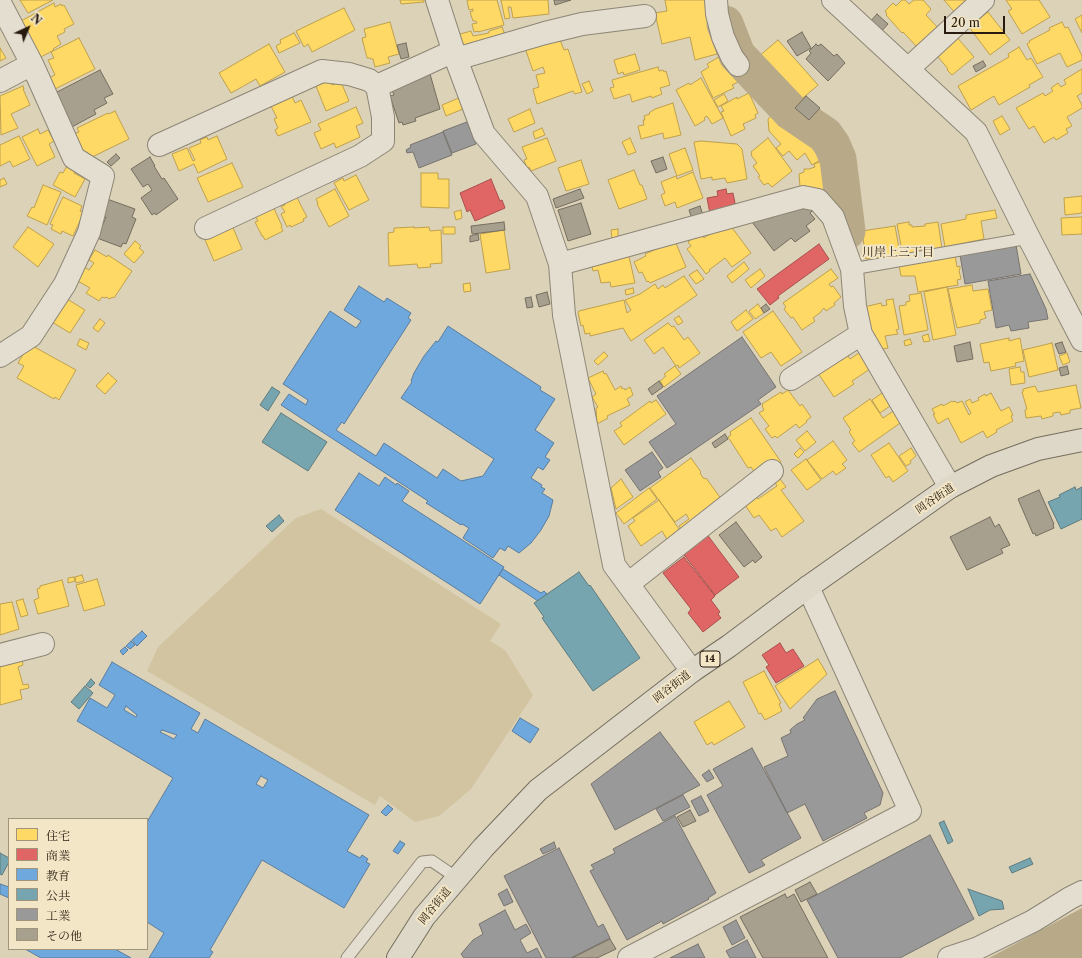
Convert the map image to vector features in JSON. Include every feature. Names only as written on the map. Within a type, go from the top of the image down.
[{"type":"main road","name":"岡谷街道","points":[[398,958],[424,917],[483,848],[538,790],[692,671],[950,487],[991,466],[1038,449],[1082,440]]},
{"type":"street","points":[[438,0],[455,55],[484,134],[537,196],[560,264],[564,315],[614,565],[692,671]]},
{"type":"street","points":[[716,0],[716,14],[723,37],[732,57],[738,65]]},
{"type":"street","points":[[833,0],[976,132],[1082,340]]},
{"type":"street","points":[[908,69],[983,0]]},
{"type":"street","points":[[0,3],[32,64],[74,158],[103,176],[89,232],[65,284],[31,336],[0,356]]},
{"type":"street","points":[[377,86],[455,55],[582,24],[645,16]]},
{"type":"street","points":[[0,81],[32,64]]},
{"type":"street","points":[[159,145],[322,71],[349,74],[369,80],[377,86],[383,117],[383,141],[360,156],[206,228]]},
{"type":"street","points":[[560,264],[803,197],[818,200],[833,217],[852,269],[855,306],[861,334],[950,487]]},
{"type":"street","points":[[791,379],[861,334]]},
{"type":"street","points":[[628,584],[772,471]]},
{"type":"street","points":[[629,958],[910,811],[808,587]]},
{"type":"street","points":[[0,654],[42,644]]},
{"type":"street","points":[[949,958],[976,949],[1033,920],[1082,892]]},
{"type":"lane","points":[[852,269],[1029,238]]},
{"type":"lane","points":[[347,958],[422,862],[432,861],[457,878]]},
{"type":"shaded area","points":[[321,509],[501,624],[490,641],[505,650],[533,695],[471,789],[439,816],[415,822],[380,796],[375,805],[147,671],[158,647],[296,518]]},
{"type":"shaded area","points":[[1082,908],[1082,958],[989,958]]},
{"type":"building: 住宅","points":[[20,0],[53,0],[28,13]]},
{"type":"building: 住宅","points":[[400,0],[424,0],[424,2],[401,4]]},
{"type":"building: 住宅","points":[[467,0],[497,0],[504,25],[474,32],[472,24],[477,23],[476,21],[473,21],[470,12],[473,11],[473,9],[469,10]]},
{"type":"building: 住宅","points":[[501,0],[548,0],[549,14],[513,18],[511,7],[508,7],[510,18],[505,19]]},
{"type":"building: 住宅","points":[[665,0],[708,0],[710,6],[705,7],[713,39],[718,50],[716,51],[717,54],[695,60],[690,37],[662,44],[655,13],[667,11]]},
{"type":"building: 住宅","points":[[902,0],[905,0],[909,4],[914,0],[923,0],[931,9],[926,15],[939,29],[918,48],[886,15],[887,14],[885,11],[893,3],[896,6]]},
{"type":"building: 住宅","points":[[944,0],[966,0],[968,3],[956,14]]},
{"type":"building: 住宅","points":[[1006,0],[1039,0],[1050,17],[1022,34],[1008,11],[1012,9]]},
{"type":"building: 住宅","points":[[54,3],[55,7],[61,4],[62,6],[64,5],[74,24],[64,29],[65,32],[57,36],[61,44],[53,49],[54,50],[37,59],[21,21]]},
{"type":"building: 住宅","points":[[344,8],[355,30],[312,52],[308,44],[304,47],[296,31]]},
{"type":"building: 住宅","points":[[988,12],[1010,40],[990,55],[969,27]]},
{"type":"building: 住宅","points":[[1082,15],[1082,33],[1075,19]]},
{"type":"building: 住宅","points":[[390,22],[399,54],[388,57],[390,63],[375,67],[373,59],[367,58],[362,38],[366,37],[364,29]]},
{"type":"building: 住宅","points":[[1062,22],[1065,28],[1068,27],[1082,56],[1082,60],[1067,67],[1060,53],[1037,64],[1027,44],[1030,42],[1029,41],[1050,30],[1049,28]]},
{"type":"building: 住宅","points":[[502,27],[506,38],[463,52],[457,35],[471,31],[473,36],[489,33],[489,31]]},
{"type":"building: 住宅","points":[[294,33],[300,43],[279,53],[276,46],[281,43],[280,40]]},
{"type":"building: 住宅","points":[[955,35],[974,57],[952,75],[935,53]]},
{"type":"building: 住宅","points":[[559,37],[564,50],[568,49],[582,92],[575,94],[573,91],[537,104],[533,89],[539,87],[536,75],[545,73],[543,67],[533,71],[525,48]]},
{"type":"building: 住宅","points":[[79,38],[95,69],[53,90],[47,79],[55,75],[48,60],[54,58],[51,52]]},
{"type":"building: 住宅","points":[[778,40],[818,85],[796,104],[757,58]]},
{"type":"building: 住宅","points":[[269,44],[285,72],[260,86],[256,79],[231,93],[219,73]]},
{"type":"building: 住宅","points":[[1019,47],[1027,60],[1031,58],[1043,77],[1029,85],[1030,87],[999,105],[994,96],[971,110],[958,86],[1009,57],[1008,54]]},
{"type":"building: 住宅","points":[[0,48],[6,58],[0,61]]},
{"type":"building: 住宅","points":[[635,54],[640,70],[624,75],[623,72],[618,74],[614,60]]},
{"type":"building: 住宅","points":[[722,55],[734,69],[738,76],[736,77],[738,82],[732,85],[734,88],[713,98],[701,72],[709,67],[707,64]]},
{"type":"building: 住宅","points":[[658,67],[659,71],[666,71],[670,85],[660,88],[662,94],[652,98],[651,96],[632,102],[630,94],[614,99],[610,88],[614,87],[612,80]]},
{"type":"building: 住宅","points":[[1082,69],[1082,93],[1077,96],[1082,108],[1067,117],[1072,126],[1066,129],[1068,133],[1056,140],[1054,137],[1044,143],[1034,126],[1029,129],[1016,108],[1043,93],[1045,96],[1053,91],[1051,88],[1058,83],[1061,87],[1066,84],[1064,80]]},
{"type":"building: 住宅","points":[[701,78],[723,118],[712,124],[707,116],[704,118],[705,120],[695,126],[676,90],[689,83],[690,85]]},
{"type":"building: 住宅","points":[[330,80],[332,85],[341,82],[349,101],[326,111],[316,86]]},
{"type":"building: 住宅","points":[[589,81],[593,91],[587,94],[582,84]]},
{"type":"building: 住宅","points":[[23,86],[30,105],[11,114],[18,128],[1,135],[0,96]]},
{"type":"building: 住宅","points":[[749,93],[758,113],[755,115],[756,118],[743,124],[745,129],[731,136],[721,112],[724,111],[721,106],[737,97],[737,99]]},
{"type":"building: 住宅","points":[[724,94],[728,101],[718,107],[714,100]]},
{"type":"building: 住宅","points":[[292,96],[295,103],[301,100],[311,122],[278,136],[275,130],[278,128],[274,119],[277,118],[271,106]]},
{"type":"building: 住宅","points":[[459,98],[463,109],[446,116],[442,105]]},
{"type":"building: 住宅","points":[[673,103],[681,135],[664,139],[663,133],[641,139],[638,126],[644,125],[644,116],[650,114],[649,113],[655,109]]},
{"type":"building: 住宅","points":[[779,104],[791,120],[794,117],[807,132],[810,129],[817,137],[820,136],[831,153],[812,165],[805,153],[797,160],[789,151],[783,156],[776,148],[781,144],[769,131],[768,119],[776,111],[774,109]]},
{"type":"building: 住宅","points":[[356,107],[363,123],[356,126],[360,137],[336,148],[334,143],[321,149],[314,133],[321,130],[318,124]]},
{"type":"building: 住宅","points":[[530,109],[535,123],[514,132],[508,119]]},
{"type":"building: 住宅","points":[[115,111],[129,139],[92,157],[91,155],[86,157],[74,134],[79,132],[77,128]]},
{"type":"building: 住宅","points":[[1002,116],[1010,129],[1000,135],[993,121]]},
{"type":"building: 住宅","points":[[542,128],[545,135],[535,139],[533,132]]},
{"type":"building: 住宅","points":[[38,129],[40,134],[48,130],[54,141],[49,144],[55,157],[37,166],[22,137]]},
{"type":"building: 住宅","points":[[19,136],[30,159],[13,167],[10,161],[0,166],[0,145]]},
{"type":"building: 住宅","points":[[217,136],[227,159],[198,173],[194,164],[179,171],[172,154],[187,148],[193,161],[195,160],[189,148],[201,143],[200,140],[207,137],[208,140]]},
{"type":"building: 住宅","points":[[547,138],[556,161],[531,171],[529,167],[527,168],[524,160],[527,159],[522,147]]},
{"type":"building: 住宅","points":[[630,138],[636,152],[628,155],[622,142]]},
{"type":"building: 住宅","points":[[768,138],[792,171],[772,187],[768,183],[764,185],[758,177],[760,176],[753,166],[757,163],[751,155],[751,152]]},
{"type":"building: 住宅","points":[[701,141],[737,144],[742,149],[747,179],[727,183],[725,178],[712,180],[712,177],[701,179],[694,142]]},
{"type":"building: 住宅","points":[[685,148],[693,170],[677,176],[669,154]]},
{"type":"building: 住宅","points":[[830,154],[834,159],[838,190],[821,193],[800,187],[799,174],[804,172],[804,169],[815,167],[814,164],[822,161],[821,160]]},
{"type":"building: 住宅","points":[[581,160],[589,184],[566,191],[558,168]]},
{"type":"building: 住宅","points":[[232,163],[243,187],[208,202],[197,178]]},
{"type":"building: 住宅","points":[[67,166],[76,171],[74,173],[85,179],[75,197],[53,185],[60,172],[63,173]]},
{"type":"building: 住宅","points":[[634,170],[647,199],[619,209],[608,180]]},
{"type":"building: 住宅","points":[[693,172],[703,198],[677,208],[675,202],[665,206],[661,195],[665,193],[661,182],[676,176],[677,179]]},
{"type":"building: 住宅","points":[[421,173],[438,173],[438,179],[449,179],[449,208],[421,207]]},
{"type":"building: 住宅","points":[[356,175],[369,200],[349,210],[334,183],[343,178],[344,181]]},
{"type":"building: 住宅","points":[[4,178],[7,184],[0,187],[0,180]]},
{"type":"building: 住宅","points":[[43,185],[61,192],[47,225],[27,216],[32,207],[34,208]]},
{"type":"building: 住宅","points":[[335,189],[349,216],[329,227],[316,199]]},
{"type":"building: 住宅","points":[[294,192],[307,217],[303,219],[304,221],[291,227],[290,225],[287,227],[281,214],[285,212],[281,206],[285,205],[282,198]]},
{"type":"building: 住宅","points":[[838,193],[840,210],[823,195]]},
{"type":"building: 住宅","points":[[1082,196],[1082,213],[1065,215],[1064,198]]},
{"type":"building: 住宅","points":[[63,197],[82,206],[80,211],[84,212],[73,236],[62,231],[61,234],[51,229],[53,225],[50,224]]},
{"type":"building: 住宅","points":[[271,202],[283,231],[265,240],[255,222],[258,221],[253,211]]},
{"type":"building: 住宅","points":[[461,210],[462,218],[456,220],[454,212]]},
{"type":"building: 住宅","points":[[995,210],[997,218],[981,221],[984,239],[945,247],[941,224],[966,219],[966,215]]},
{"type":"building: 住宅","points":[[1082,217],[1082,234],[1062,235],[1061,218]]},
{"type":"building: 住宅","points":[[909,222],[909,225],[912,225],[912,227],[925,226],[925,224],[938,222],[942,249],[931,251],[931,248],[907,254],[906,250],[902,251],[897,224]]},
{"type":"building: 住宅","points":[[231,223],[242,249],[214,261],[203,235]]},
{"type":"building: 住宅","points":[[730,225],[751,253],[732,267],[725,258],[706,274],[687,249],[691,246],[688,242],[700,233],[704,238],[715,230]]},
{"type":"building: 住宅","points":[[895,226],[900,254],[866,259],[862,231]]},
{"type":"building: 住宅","points":[[28,227],[54,244],[38,267],[13,247]]},
{"type":"building: 住宅","points":[[429,227],[430,231],[441,230],[442,263],[430,264],[431,267],[418,268],[417,264],[389,266],[388,233],[394,232],[394,228]]},
{"type":"building: 住宅","points":[[443,227],[455,227],[455,234],[443,234]]},
{"type":"building: 住宅","points":[[618,229],[618,238],[612,239],[611,230]]},
{"type":"building: 住宅","points":[[504,230],[510,269],[486,273],[480,234]]},
{"type":"building: 住宅","points":[[135,241],[141,246],[139,248],[144,252],[134,263],[124,254]]},
{"type":"building: 住宅","points":[[675,241],[686,267],[650,283],[648,281],[647,282],[642,272],[639,273],[634,262],[646,256],[645,254]]},
{"type":"building: 住宅","points":[[95,250],[107,257],[108,255],[132,271],[114,298],[112,297],[110,299],[102,297],[99,301],[86,293],[90,288],[76,280],[84,267],[89,270],[94,263],[89,260]]},
{"type":"building: 住宅","points":[[628,252],[635,283],[611,287],[610,282],[601,283],[598,270],[593,271],[590,259]]},
{"type":"building: 住宅","points":[[955,255],[957,267],[960,266],[959,270],[961,279],[957,280],[958,285],[918,292],[915,276],[901,276],[899,265]]},
{"type":"building: 住宅","points":[[744,262],[749,269],[732,283],[727,276]]},
{"type":"building: 住宅","points":[[760,269],[765,276],[751,288],[745,280]]},
{"type":"building: 住宅","points":[[831,269],[838,278],[829,284],[831,287],[833,286],[841,297],[834,303],[835,305],[826,311],[824,308],[813,318],[815,321],[802,330],[793,317],[791,318],[784,309],[786,307],[783,303]]},
{"type":"building: 住宅","points":[[697,270],[704,279],[696,284],[689,275]]},
{"type":"building: 住宅","points":[[684,276],[697,295],[631,341],[623,328],[590,336],[590,333],[585,334],[583,325],[581,326],[579,311],[624,300],[627,313],[631,310],[625,300],[640,294],[655,284],[658,289],[663,285],[665,288]]},
{"type":"building: 住宅","points":[[470,283],[471,291],[464,292],[463,284]]},
{"type":"building: 住宅","points":[[972,285],[973,291],[988,289],[992,310],[984,312],[986,318],[980,320],[980,323],[957,328],[948,289]]},
{"type":"building: 住宅","points":[[947,287],[956,335],[933,340],[924,292]]},
{"type":"building: 住宅","points":[[633,288],[634,293],[626,295],[625,290]]},
{"type":"building: 住宅","points":[[921,293],[928,330],[904,335],[899,306],[906,305],[906,302],[910,301],[909,295]]},
{"type":"building: 住宅","points":[[67,299],[85,310],[70,333],[52,322]]},
{"type":"building: 住宅","points":[[893,299],[899,329],[896,330],[898,334],[885,336],[888,348],[876,350],[864,307],[881,303],[882,306],[887,305],[886,300]]},
{"type":"building: 住宅","points":[[758,304],[764,313],[755,319],[749,311]]},
{"type":"building: 住宅","points":[[746,310],[753,319],[737,331],[731,322]]},
{"type":"building: 住宅","points":[[773,311],[802,352],[781,366],[771,352],[761,358],[743,332]]},
{"type":"building: 住宅","points":[[679,316],[683,322],[678,325],[674,319]]},
{"type":"building: 住宅","points":[[100,319],[105,323],[98,332],[93,328]]},
{"type":"building: 住宅","points":[[668,323],[672,327],[674,326],[684,340],[688,337],[700,353],[679,368],[663,347],[654,354],[644,340]]},
{"type":"building: 住宅","points":[[928,334],[930,341],[924,342],[922,336]]},
{"type":"building: 住宅","points":[[1009,338],[1009,341],[1020,338],[1024,361],[1015,363],[1016,366],[991,371],[989,362],[984,363],[980,344]]},
{"type":"building: 住宅","points":[[80,339],[89,343],[86,350],[77,345]]},
{"type":"building: 住宅","points":[[910,339],[912,344],[905,346],[904,341]]},
{"type":"building: 住宅","points":[[1052,343],[1058,370],[1029,377],[1023,350]]},
{"type":"building: 住宅","points":[[29,344],[76,370],[59,400],[55,397],[54,399],[17,378],[24,366],[18,363]]},
{"type":"building: 住宅","points":[[845,351],[850,359],[859,353],[870,369],[852,381],[854,384],[834,397],[816,370]]},
{"type":"building: 住宅","points":[[604,352],[608,356],[598,365],[594,361]]},
{"type":"building: 住宅","points":[[1067,353],[1070,362],[1063,365],[1059,356]]},
{"type":"building: 住宅","points":[[675,366],[681,374],[664,387],[660,381],[666,376],[664,374]]},
{"type":"building: 住宅","points":[[1020,367],[1021,372],[1024,372],[1025,383],[1011,385],[1009,369]]},
{"type":"building: 住宅","points":[[603,371],[604,374],[606,373],[615,390],[621,386],[622,389],[624,388],[625,390],[630,387],[633,395],[627,399],[630,405],[607,416],[608,418],[597,424],[596,408],[598,407],[592,397],[596,394],[588,378]]},
{"type":"building: 住宅","points":[[108,373],[117,381],[105,394],[96,386]]},
{"type":"building: 住宅","points":[[1076,385],[1081,408],[1070,410],[1070,413],[1061,415],[1060,412],[1053,413],[1053,416],[1042,419],[1041,416],[1026,418],[1025,410],[1027,409],[1022,392],[1023,389],[1035,386],[1038,392]]},
{"type":"building: 住宅","points":[[788,390],[800,406],[802,404],[811,417],[799,428],[796,424],[777,438],[775,436],[772,438],[765,429],[769,426],[759,413],[764,410],[762,404],[781,392],[782,394]]},
{"type":"building: 住宅","points":[[885,391],[894,403],[880,413],[872,400]]},
{"type":"building: 住宅","points":[[991,393],[1001,411],[1009,407],[1013,415],[1011,416],[1013,421],[996,430],[997,432],[987,438],[983,431],[961,443],[948,418],[938,424],[933,414],[935,414],[932,409],[942,404],[943,406],[952,401],[957,403],[962,401],[969,415],[971,413],[965,402],[970,399],[972,403],[979,400],[978,398],[985,394],[986,396]]},
{"type":"building: 住宅","points":[[870,399],[883,418],[895,410],[903,421],[859,452],[852,443],[855,441],[849,432],[851,430],[843,418]]},
{"type":"building: 住宅","points":[[656,400],[666,414],[624,445],[614,431],[622,426],[620,423],[650,401],[651,403]]},
{"type":"building: 住宅","points":[[751,418],[781,462],[758,477],[751,467],[748,468],[728,437],[731,435],[730,432]]},
{"type":"building: 住宅","points":[[807,431],[816,442],[805,451],[796,440]]},
{"type":"building: 住宅","points":[[833,441],[847,460],[842,464],[846,468],[836,475],[833,471],[822,479],[807,460]]},
{"type":"building: 住宅","points":[[889,443],[908,471],[893,482],[889,476],[886,478],[871,455]]},
{"type":"building: 住宅","points":[[800,448],[804,452],[798,458],[794,454]]},
{"type":"building: 住宅","points":[[911,448],[916,456],[910,461],[911,463],[906,466],[899,456]]},
{"type":"building: 住宅","points":[[691,458],[704,479],[706,478],[722,500],[684,533],[679,526],[689,519],[686,514],[675,522],[650,488]]},
{"type":"building: 住宅","points":[[806,459],[821,480],[807,490],[791,470]]},
{"type":"building: 住宅","points":[[621,479],[633,497],[616,509],[611,488]]},
{"type":"building: 住宅","points":[[780,479],[786,487],[781,490],[804,521],[782,537],[776,528],[771,531],[759,515],[754,518],[745,505],[756,497],[758,499],[777,486],[775,482]]},
{"type":"building: 住宅","points":[[649,488],[657,499],[624,524],[616,513]]},
{"type":"building: 住宅","points":[[659,500],[681,532],[668,541],[662,531],[641,546],[628,526],[635,521],[633,518]]},
{"type":"building: 住宅","points":[[82,575],[84,581],[76,583],[75,577]]},
{"type":"building: 住宅","points":[[74,577],[75,581],[68,583],[68,578]]},
{"type":"building: 住宅","points":[[97,579],[105,605],[84,611],[76,585]]},
{"type":"building: 住宅","points":[[62,580],[69,606],[38,614],[34,600],[39,598],[37,589],[40,588],[40,586]]},
{"type":"building: 住宅","points":[[23,599],[28,615],[21,617],[16,601]]},
{"type":"building: 住宅","points":[[12,602],[19,629],[0,635],[0,604]]},
{"type":"building: 住宅","points":[[22,659],[23,665],[18,667],[23,685],[28,684],[29,688],[20,690],[22,699],[0,705],[0,661]]},
{"type":"building: 住宅","points":[[818,659],[827,674],[790,709],[775,686]]},
{"type":"building: 住宅","points":[[764,671],[781,703],[779,704],[782,711],[765,720],[761,713],[759,714],[743,682]]},
{"type":"building: 住宅","points":[[729,701],[745,727],[714,745],[712,742],[707,745],[694,722]]},
{"type":"building: 商業","points":[[491,179],[500,201],[502,200],[505,208],[475,221],[470,210],[467,212],[460,193]]},
{"type":"building: 商業","points":[[726,189],[727,194],[733,193],[736,208],[710,214],[707,198],[718,196],[717,191]]},
{"type":"building: 商業","points":[[819,244],[829,259],[778,296],[779,298],[770,305],[757,289]]},
{"type":"building: 商業","points":[[706,533],[739,577],[715,595],[682,552]]},
{"type":"building: 商業","points":[[684,557],[715,596],[711,600],[720,612],[718,614],[721,618],[703,632],[688,613],[691,609],[663,573]]},
{"type":"building: 商業","points":[[780,643],[786,653],[793,649],[804,666],[776,683],[766,667],[769,665],[762,655]]},
{"type":"building: 教育","points":[[359,286],[384,302],[387,298],[411,313],[408,318],[411,320],[344,424],[342,422],[336,430],[376,456],[384,443],[437,478],[443,469],[461,481],[483,476],[494,459],[401,398],[412,382],[414,373],[424,356],[436,341],[438,342],[448,326],[541,387],[540,390],[555,399],[535,430],[554,443],[545,457],[550,460],[543,470],[538,467],[531,478],[542,485],[541,487],[545,489],[542,493],[553,500],[549,516],[541,530],[531,543],[519,553],[508,546],[505,551],[500,548],[493,558],[463,538],[469,528],[462,524],[461,525],[426,503],[428,501],[281,405],[289,394],[306,405],[308,400],[283,384],[330,311],[356,328],[361,321],[344,310]]},
{"type":"building: 教育","points":[[359,473],[379,486],[385,477],[396,485],[397,483],[409,491],[402,501],[504,567],[480,604],[335,510]]},
{"type":"building: 教育","points":[[503,569],[541,593],[544,591],[547,594],[538,601],[499,575]]},
{"type":"building: 教育","points":[[142,631],[147,636],[137,646],[132,640]]},
{"type":"building: 教育","points":[[131,641],[135,645],[130,649],[126,646]]},
{"type":"building: 教育","points":[[125,647],[128,650],[123,655],[120,651]]},
{"type":"building: 教育","points":[[112,662],[200,713],[191,729],[198,733],[205,719],[369,815],[347,851],[360,858],[362,855],[368,859],[366,862],[370,864],[344,908],[262,860],[210,950],[213,952],[209,958],[149,958],[164,933],[148,923],[148,820],[173,778],[77,721],[90,698],[107,708],[115,695],[99,685]],"holes":[[[126,706],[137,715],[136,717],[124,710]],[[162,730],[177,735],[174,739],[160,732]],[[261,776],[268,780],[263,788],[256,784]]]},
{"type":"building: 教育","points":[[520,718],[539,729],[530,743],[512,731]]},
{"type":"building: 教育","points":[[388,805],[393,809],[386,816],[381,812]]},
{"type":"building: 教育","points":[[400,841],[405,844],[398,854],[393,851]]},
{"type":"building: 教育","points":[[0,884],[8,887],[8,898],[0,894]]},
{"type":"building: 教育","points":[[27,950],[117,950],[131,958],[41,958]]},
{"type":"building: 公共","points":[[272,387],[280,392],[268,411],[260,405]]},
{"type":"building: 公共","points":[[281,413],[327,442],[308,471],[262,442]]},
{"type":"building: 公共","points":[[1075,487],[1076,490],[1082,487],[1082,519],[1061,529],[1048,502],[1060,497],[1059,495]]},
{"type":"building: 公共","points":[[279,515],[284,521],[272,532],[266,526]]},
{"type":"building: 公共","points":[[579,572],[589,586],[590,585],[640,658],[593,691],[542,618],[544,617],[534,603]]},
{"type":"building: 公共","points":[[91,679],[95,683],[90,688],[86,685]]},
{"type":"building: 公共","points":[[85,686],[93,693],[79,709],[71,702]]},
{"type":"building: 公共","points":[[944,821],[953,841],[948,844],[939,823]]},
{"type":"building: 公共","points":[[0,853],[8,857],[8,864],[2,875],[0,874]]},
{"type":"building: 公共","points":[[1030,858],[1033,864],[1012,873],[1009,867]]},
{"type":"building: 公共","points":[[968,889],[1002,901],[1004,909],[990,910],[979,916]]},
{"type":"building: 工業","points":[[467,122],[476,144],[452,153],[443,131]]},
{"type":"building: 工業","points":[[443,132],[452,155],[419,168],[413,152],[407,153],[406,150],[411,147],[410,145]]},
{"type":"building: 工業","points":[[1016,245],[1021,274],[965,284],[960,255]]},
{"type":"building: 工業","points":[[1030,274],[1046,309],[1048,319],[1028,322],[1029,328],[1011,331],[1009,325],[996,328],[988,281]]},
{"type":"building: 工業","points":[[742,337],[776,387],[758,400],[761,404],[667,468],[649,442],[676,424],[657,396]]},
{"type":"building: 工業","points":[[652,452],[663,468],[658,472],[661,477],[640,491],[625,470]]},
{"type":"building: 工業","points":[[835,691],[883,793],[880,805],[864,813],[867,818],[823,841],[805,804],[787,813],[764,767],[788,756],[781,738],[791,733],[790,730],[805,720],[803,718],[817,699]]},
{"type":"building: 工業","points":[[660,732],[700,785],[615,830],[591,784]]},
{"type":"building: 工業","points":[[752,748],[801,838],[761,860],[765,865],[749,873],[707,795],[723,786],[713,769]]},
{"type":"building: 工業","points":[[709,770],[714,778],[707,782],[702,775]]},
{"type":"building: 工業","points":[[683,795],[690,807],[663,821],[656,809]]},
{"type":"building: 工業","points":[[701,796],[709,811],[699,816],[691,801]]},
{"type":"building: 工業","points":[[675,816],[716,893],[708,898],[709,899],[663,924],[662,921],[627,940],[590,871],[594,869],[591,865],[615,853],[613,849]]},
{"type":"building: 工業","points":[[930,835],[974,919],[900,958],[838,958],[807,900]]},
{"type":"building: 工業","points":[[554,842],[556,848],[543,854],[540,849]]},
{"type":"building: 工業","points":[[559,848],[598,927],[603,924],[610,938],[571,958],[546,958],[504,876]]},
{"type":"building: 工業","points":[[507,889],[513,902],[504,906],[498,894]]},
{"type":"building: 工業","points":[[505,910],[515,930],[526,924],[531,933],[520,940],[527,953],[537,948],[542,958],[464,958],[461,954],[473,940],[483,934],[479,924]]},
{"type":"building: 工業","points":[[736,920],[745,938],[732,945],[723,927]]},
{"type":"building: 工業","points":[[747,940],[756,958],[730,958],[726,951]]},
{"type":"building: 工業","points":[[698,944],[705,958],[670,958]]},
{"type":"building: その他","points":[[554,0],[571,0],[555,5]]},
{"type":"building: その他","points":[[877,14],[888,24],[879,34],[868,24]]},
{"type":"building: その他","points":[[802,32],[811,48],[797,56],[787,41]]},
{"type":"building: その他","points":[[406,43],[409,57],[401,59],[397,45]]},
{"type":"building: その他","points":[[816,44],[818,46],[821,44],[834,56],[837,54],[845,63],[828,81],[806,59],[811,53],[809,51]]},
{"type":"building: その他","points":[[983,61],[986,66],[976,72],[973,66]]},
{"type":"building: その他","points":[[100,70],[113,94],[104,98],[107,103],[94,110],[96,114],[70,128],[53,94]]},
{"type":"building: その他","points":[[430,74],[440,109],[415,118],[416,121],[403,125],[402,122],[399,123],[390,96],[394,95],[392,90]]},
{"type":"building: その他","points":[[806,96],[820,108],[809,120],[795,108]]},
{"type":"building: その他","points":[[116,154],[120,158],[111,166],[107,162]]},
{"type":"building: その他","points":[[150,157],[162,179],[164,178],[178,199],[156,215],[155,213],[152,215],[141,198],[152,190],[148,184],[143,187],[131,169]]},
{"type":"building: その他","points":[[663,157],[667,169],[656,173],[651,161]]},
{"type":"building: その他","points":[[580,189],[584,198],[556,208],[553,199]]},
{"type":"building: その他","points":[[107,199],[135,209],[132,217],[136,219],[126,244],[123,243],[121,247],[97,238],[106,217],[100,215]]},
{"type":"building: その他","points":[[805,202],[812,211],[810,213],[815,219],[806,226],[810,231],[795,242],[791,238],[774,251],[749,218],[766,211],[771,218],[791,204]]},
{"type":"building: その他","points":[[581,203],[591,234],[568,241],[558,210]]},
{"type":"building: その他","points":[[700,206],[703,215],[692,219],[689,210]]},
{"type":"building: その他","points":[[504,222],[505,230],[472,234],[471,226]]},
{"type":"building: その他","points":[[478,234],[479,240],[470,242],[470,236]]},
{"type":"building: その他","points":[[547,292],[550,304],[539,307],[536,295]]},
{"type":"building: その他","points":[[531,297],[533,307],[527,308],[525,298]]},
{"type":"building: その他","points":[[766,304],[770,309],[764,313],[761,308]]},
{"type":"building: その他","points":[[970,342],[973,359],[957,362],[954,346]]},
{"type":"building: その他","points":[[1062,342],[1066,352],[1059,354],[1055,344]]},
{"type":"building: その他","points":[[1067,366],[1069,374],[1061,376],[1059,368]]},
{"type":"building: その他","points":[[659,381],[663,387],[652,395],[648,389]]},
{"type":"building: その他","points":[[725,434],[728,439],[715,448],[712,443]]},
{"type":"building: その他","points":[[1039,490],[1054,524],[1054,528],[1036,536],[1035,533],[1033,534],[1018,499]]},
{"type":"building: その他","points":[[990,517],[995,527],[999,524],[1010,545],[1001,549],[1003,553],[967,570],[950,537]]},
{"type":"building: その他","points":[[736,522],[762,557],[755,563],[753,560],[744,567],[719,535]]},
{"type":"building: その他","points":[[690,810],[696,821],[683,827],[677,817]]},
{"type":"building: その他","points":[[810,882],[817,894],[801,902],[795,890]]},
{"type":"building: その他","points":[[785,894],[787,898],[794,894],[828,958],[763,958],[740,917]]},
{"type":"building: その他","points":[[610,939],[616,949],[597,958],[572,958]]},
{"type":"waterway","points":[[725,24],[737,55],[791,112],[825,135],[832,145],[838,159],[847,231]]},
{"type":"district","name":"川岸上三丁目","points":[[898,253]]}]
